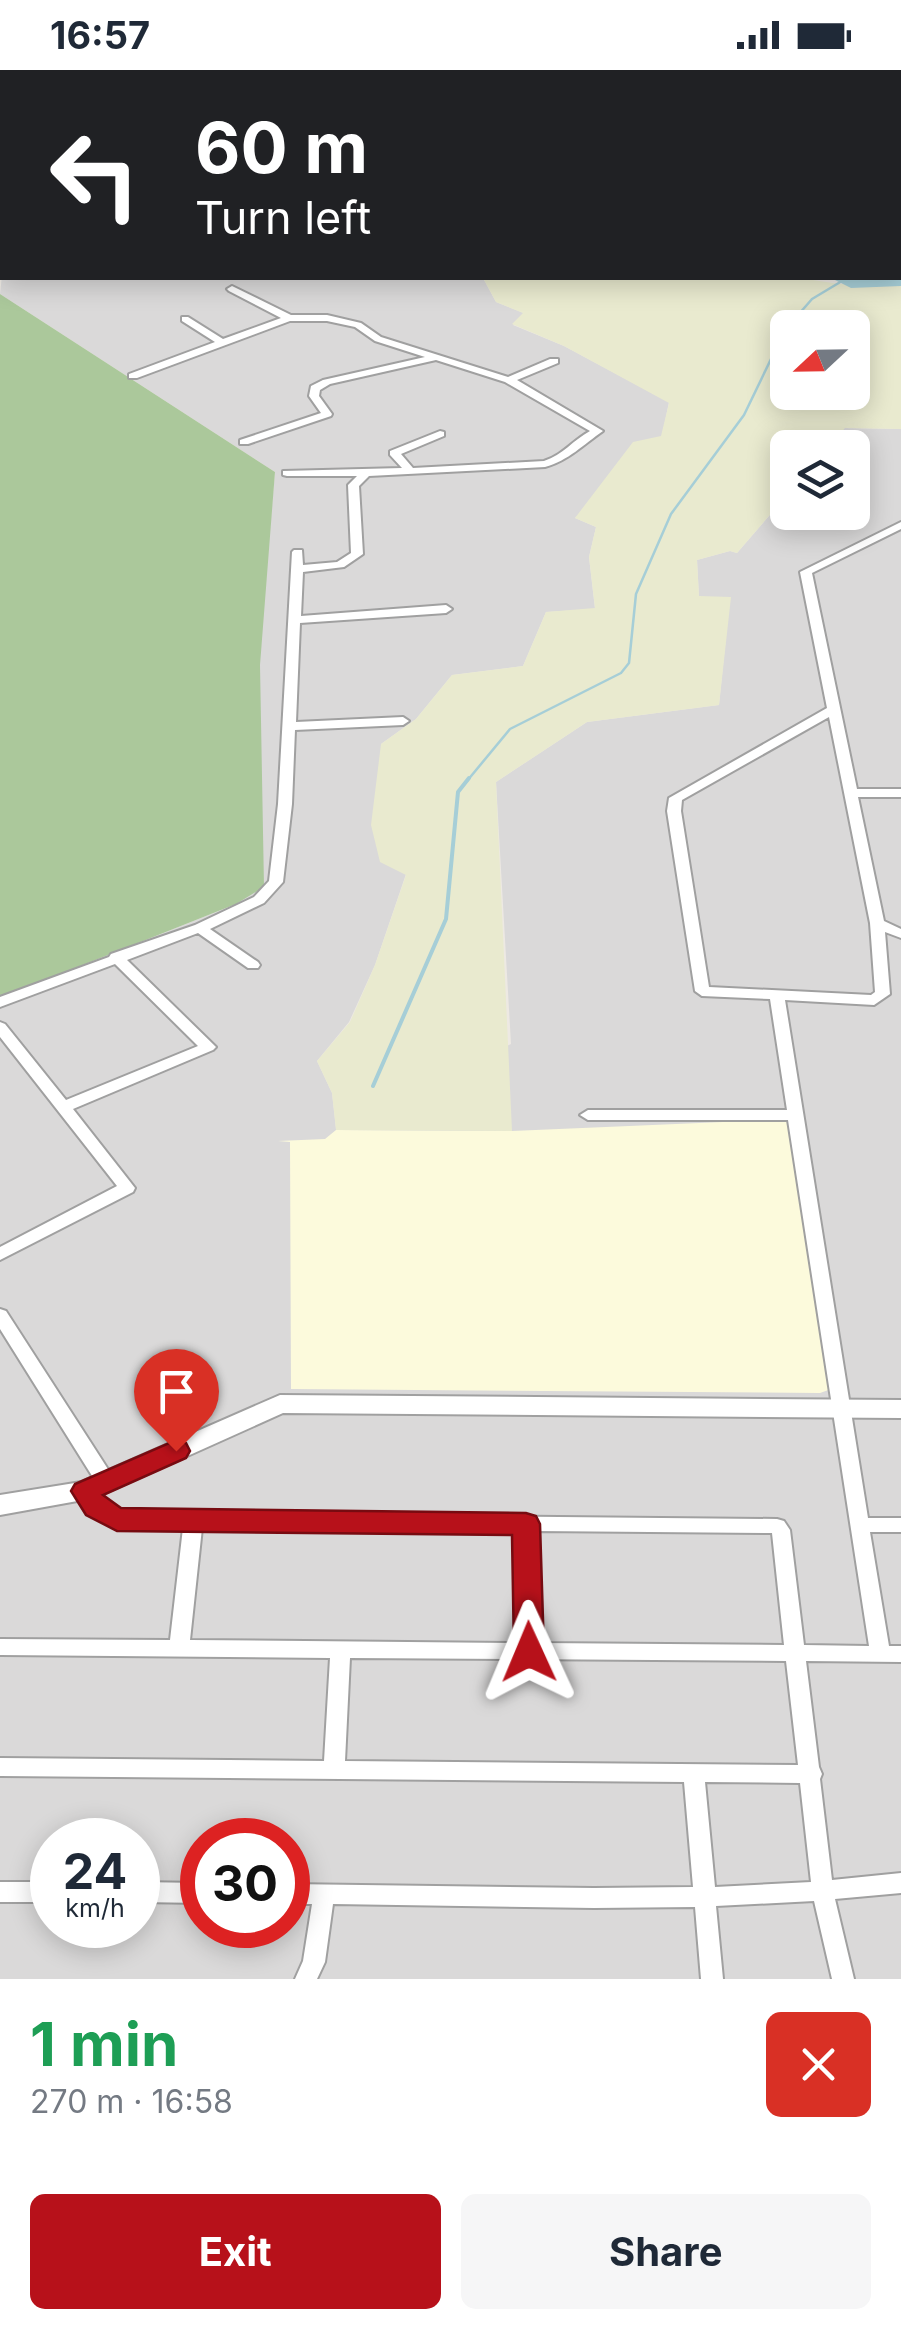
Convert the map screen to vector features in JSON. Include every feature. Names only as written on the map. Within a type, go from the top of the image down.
[{"type":"street","points":[[232,290],[290,318]]},
{"type":"street","points":[[132,376],[290,318],[327,318],[358,325],[378,339],[509,380],[598,431],[582,437],[563,459],[545,464],[409,469],[364,476],[288,473]]},
{"type":"street","points":[[185,319],[222,343]]},
{"type":"street","points":[[244,442],[328,414],[314,396],[315,388],[327,382],[437,358]]},
{"type":"street","points":[[509,380],[554,361]]},
{"type":"street","points":[[409,469],[394,453],[440,434]]},
{"type":"street","points":[[297,569],[340,565],[358,554],[353,485],[364,476]]},
{"type":"street","points":[[832,710],[676,798],[674,812],[700,988],[707,993],[880,998],[877,922],[806,572],[901,525]]},
{"type":"street","points":[[0,1002],[200,928],[259,900],[276,882],[298,552]]},
{"type":"street","points":[[294,620],[446,610]]},
{"type":"street","points":[[289,726],[403,721]]},
{"type":"street","points":[[850,794],[901,793]]},
{"type":"street","points":[[877,922],[901,934]]},
{"type":"street","points":[[200,928],[253,965]]},
{"type":"street","points":[[63,1107],[208,1046],[116,956]]},
{"type":"street","points":[[0,1647],[890,1654],[859,1525],[777,998]]},
{"type":"street","points":[[0,1027],[127,1188],[0,1254]]},
{"type":"street","points":[[588,1114],[796,1115]]},
{"type":"street","points":[[0,1315],[7,1337],[95,1486],[96,1507],[117,1520],[777,1526],[781,1530],[812,1774],[823,1892],[843,1979]]},
{"type":"street","points":[[0,1505],[95,1486],[280,1404],[901,1409]]},
{"type":"street","points":[[179,1649],[193,1520]]},
{"type":"street","points":[[526,1524],[529,1652]]},
{"type":"street","points":[[859,1525],[901,1525]]},
{"type":"street","points":[[334,1770],[340,1650]]},
{"type":"street","points":[[0,1767],[812,1774]]},
{"type":"street","points":[[694,1773],[712,1979]]},
{"type":"street","points":[[310,1894],[706,1897],[823,1892],[901,1882]]},
{"type":"street","points":[[0,1892],[30,1892]]},
{"type":"street","points":[[306,1979],[314,1962],[324,1894]]},
{"type":"shaded area","points":[[1,280],[484,280],[496,302],[524,313],[513,325],[564,346],[669,402],[662,436],[575,518],[596,527],[589,557],[595,609],[546,612],[523,666],[452,675],[416,719],[381,744],[406,874],[375,965],[349,1022],[317,1061],[332,1093],[336,1129],[511,1044],[496,782],[587,722],[719,705],[730,597],[699,597],[697,560],[730,551],[737,553],[770,515],[770,530],[870,530],[870,430],[842,430],[901,429],[901,1979],[0,1979],[0,998],[236,904],[275,472],[0,294]]},
{"type":"shaded area","points":[[791,1119],[834,1388],[820,1393],[291,1389],[290,1142],[278,1141],[325,1139],[336,1130],[512,1131]]},
{"type":"green space","points":[[484,280],[813,280],[901,286],[901,429],[770,430],[770,515],[737,553],[730,551],[697,560],[699,596],[731,597],[719,705],[587,722],[496,782],[512,1131],[336,1130],[332,1093],[317,1061],[350,1022],[375,965],[406,875],[380,862],[371,825],[381,744],[416,719],[452,675],[523,666],[546,612],[595,608],[589,557],[596,527],[575,518],[633,442],[661,436],[669,403],[564,346],[512,324],[523,313],[496,302]]},
{"type":"green space","points":[[0,294],[275,472],[260,665],[264,887],[236,904],[0,998]]},
{"type":"waterway","points":[[844,280],[901,281]]},
{"type":"waterway","points":[[467,781],[510,729],[621,673],[629,663],[636,594],[671,514],[744,415],[785,330],[812,299],[842,281]]},
{"type":"waterway","points":[[373,1086],[446,919],[458,792],[469,778]]},
{"type":"route","points":[[176,1451],[85,1491],[96,1507],[117,1520],[526,1524],[529,1652]]}]
